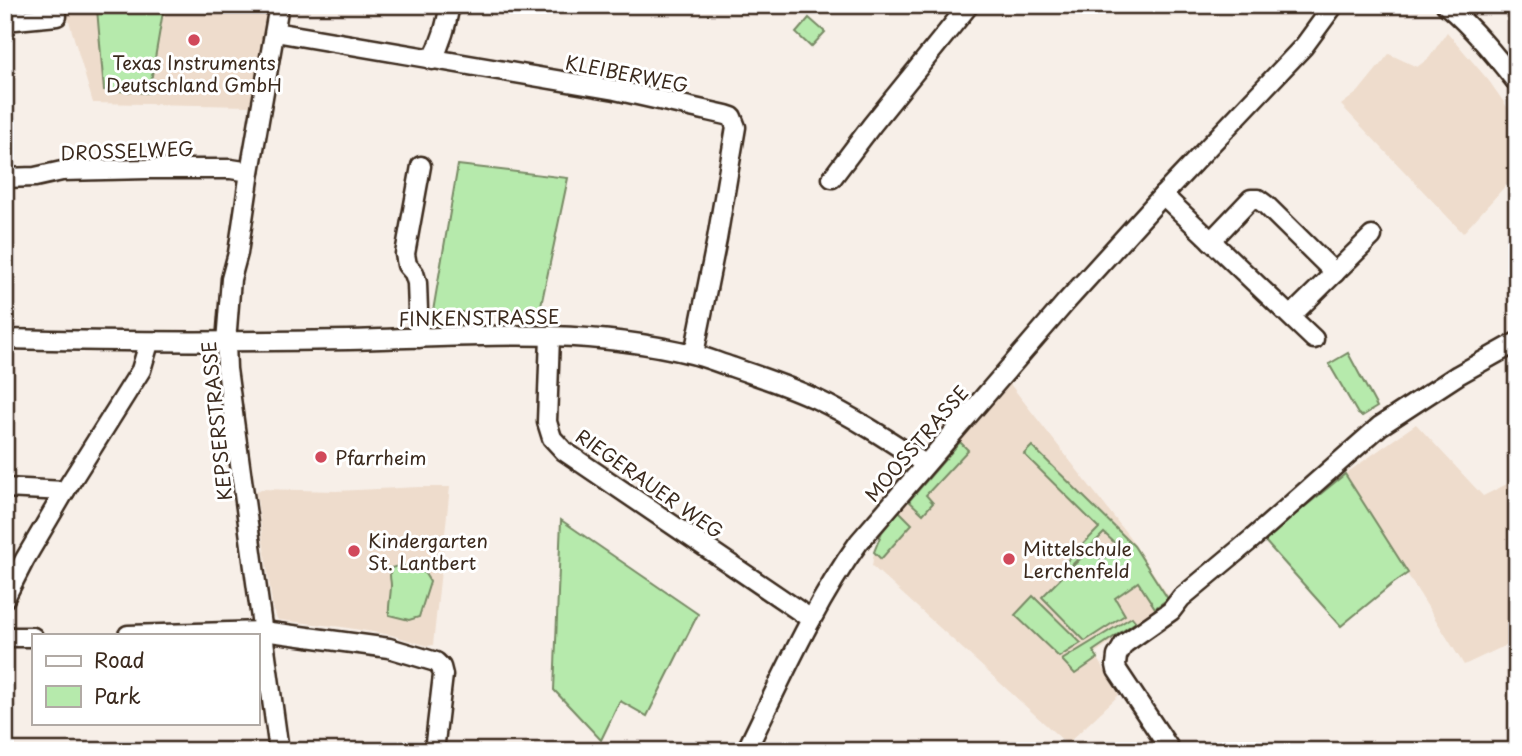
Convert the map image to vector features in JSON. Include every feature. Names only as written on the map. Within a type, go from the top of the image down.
[{"type":"street","name":"KEPSERSTRASSE","points":[[279,5],[238,253],[231,279],[226,342],[279,751]]},
{"type":"street","points":[[432,60],[446,27],[450,5]]},
{"type":"street","points":[[832,178],[970,5]]},
{"type":"street","name":"MOOSSTRASSE","points":[[746,751],[811,620],[839,570],[859,542],[1066,302],[1304,46],[1334,5]]},
{"type":"street","points":[[1446,5],[1465,11],[1517,83]]},
{"type":"street","points":[[5,21],[57,16]]},
{"type":"street","name":"KLEIBERWEG","points":[[275,32],[615,90],[726,115],[733,119],[736,127],[729,171],[694,354]]},
{"type":"street","points":[[419,338],[416,283],[405,254],[421,166]]},
{"type":"street","name":"DROSSELWEG","points":[[5,178],[35,177],[62,172],[148,169],[231,169],[250,173]]},
{"type":"street","points":[[1163,195],[1314,339]]},
{"type":"street","points":[[1211,241],[1251,199],[1258,199],[1335,273]]},
{"type":"street","points":[[1291,316],[1372,236]]},
{"type":"street","name":"FINKENSTRASSE","points":[[5,339],[149,343],[550,336],[607,339],[694,354],[770,380],[818,400],[925,464]]},
{"type":"street","name":"RIEGERAUER WEG","points":[[550,336],[547,422],[555,442],[564,451],[811,620]]},
{"type":"street","points":[[1171,751],[1117,670],[1117,656],[1124,644],[1171,611],[1380,426],[1458,375],[1517,342]]},
{"type":"street","points":[[5,598],[65,491],[141,370],[149,343]]},
{"type":"street","points":[[5,488],[65,491]]},
{"type":"street","points":[[162,634],[263,631],[389,649],[436,662],[442,667],[443,675],[434,751]]},
{"type":"street","points":[[5,637],[32,637]]},
{"type":"shaded area","points":[[5,5],[269,5],[250,106],[93,103],[66,11],[5,16]]},
{"type":"shaded area","points":[[1447,32],[1489,81],[1517,121],[1517,173],[1463,233],[1341,105],[1358,92],[1389,54],[1417,67],[1429,58]]},
{"type":"shaded area","name":"Mittelschule Lerchenfeld","points":[[1010,384],[1131,539],[1171,600],[1095,653],[1119,695],[1067,744],[872,566],[882,532]]},
{"type":"shaded area","points":[[1416,424],[1483,496],[1517,479],[1517,640],[1464,665],[1345,474]]},
{"type":"shaded area","name":"Kindergarten St. Lantbert","points":[[450,487],[433,645],[342,627],[278,620],[273,610],[256,492],[261,489],[336,491]]},
{"type":"green space","points":[[84,5],[164,6],[149,93],[104,90],[97,9],[84,9]]},
{"type":"green space","points":[[809,18],[825,32],[811,47],[796,33]]},
{"type":"green space","points":[[458,165],[568,178],[539,315],[433,311]]},
{"type":"green space","points":[[1348,353],[1377,407],[1362,416],[1358,414],[1329,364]]},
{"type":"green space","points":[[960,442],[968,450],[926,495],[933,503],[923,514],[909,501]]},
{"type":"green space","points":[[1032,446],[1134,546],[1168,599],[1155,608],[1138,582],[1115,598],[1125,615],[1085,641],[1042,597],[1090,549],[1102,560],[1117,545],[1104,533],[1064,573],[1059,569],[1099,528],[1024,454]]},
{"type":"green space","points":[[1345,474],[1408,573],[1341,626],[1264,540]]},
{"type":"green space","points":[[899,511],[912,524],[881,559],[874,552],[882,532]]},
{"type":"green space","points":[[561,520],[698,614],[647,716],[620,701],[601,740],[554,690]]},
{"type":"green space","points":[[402,565],[422,569],[430,582],[419,617],[409,620],[389,615],[390,571],[391,568]]},
{"type":"green space","points":[[1033,596],[1081,643],[1059,657],[1015,615]]},
{"type":"green space","points":[[1132,617],[1136,622],[1093,651],[1098,658],[1075,674],[1062,660]]},
{"type":"place","name":"Texas Instruments Deutschland GmbH","points":[[194,40]]},
{"type":"place","name":"Pfarrheim","points":[[321,457]]},
{"type":"place","name":"Kindergarten St. Lantbert","points":[[354,551]]},
{"type":"place","name":"Mittelschule Lerchenfeld","points":[[1009,559]]}]
